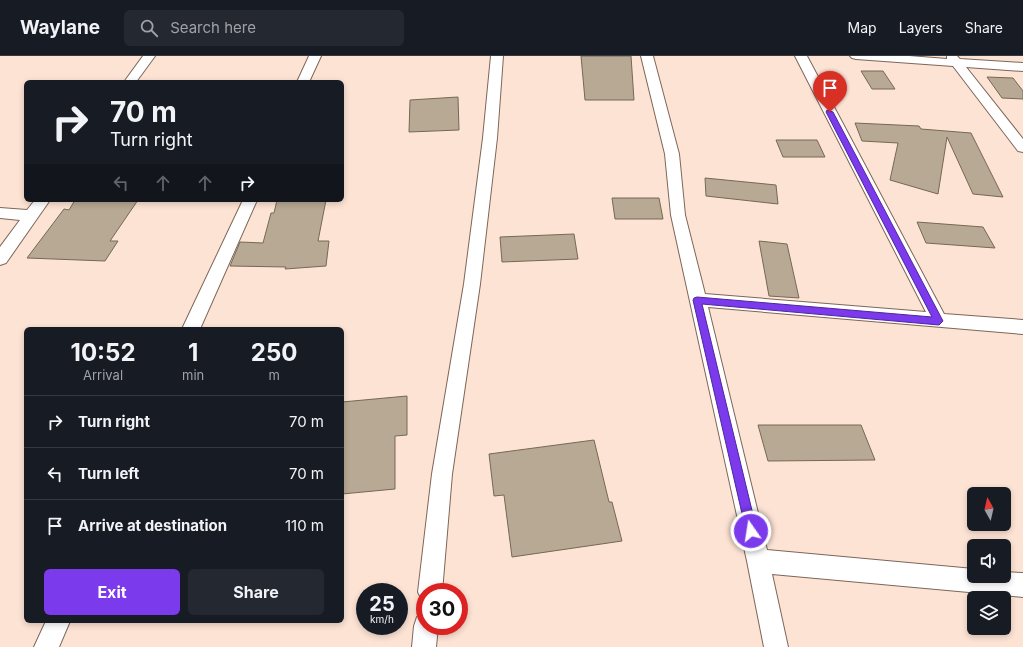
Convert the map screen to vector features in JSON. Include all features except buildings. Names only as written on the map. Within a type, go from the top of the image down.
[{"type":"street","points":[[131,80],[149,56]]},
{"type":"street","points":[[304,80],[315,56]]},
{"type":"street","points":[[431,583],[442,474],[472,284],[490,138],[497,56]]},
{"type":"street","points":[[647,56],[672,154],[678,215],[758,562],[776,647]]},
{"type":"street","points":[[800,56],[939,321]]},
{"type":"street","points":[[856,56],[954,60],[1023,67]]},
{"type":"street","points":[[954,60],[1023,148]]},
{"type":"street","points":[[0,259],[42,202]]},
{"type":"street","points":[[192,327],[249,202]]},
{"type":"street","points":[[0,213],[32,216]]},
{"type":"street","points":[[697,300],[1023,327]]},
{"type":"street","points":[[758,562],[1023,585]]},
{"type":"street","points":[[46,647],[57,623]]},
{"type":"street","points":[[424,647],[425,635]]},
{"type":"route","points":[[751,531],[697,300],[939,321],[830,112]]}]
